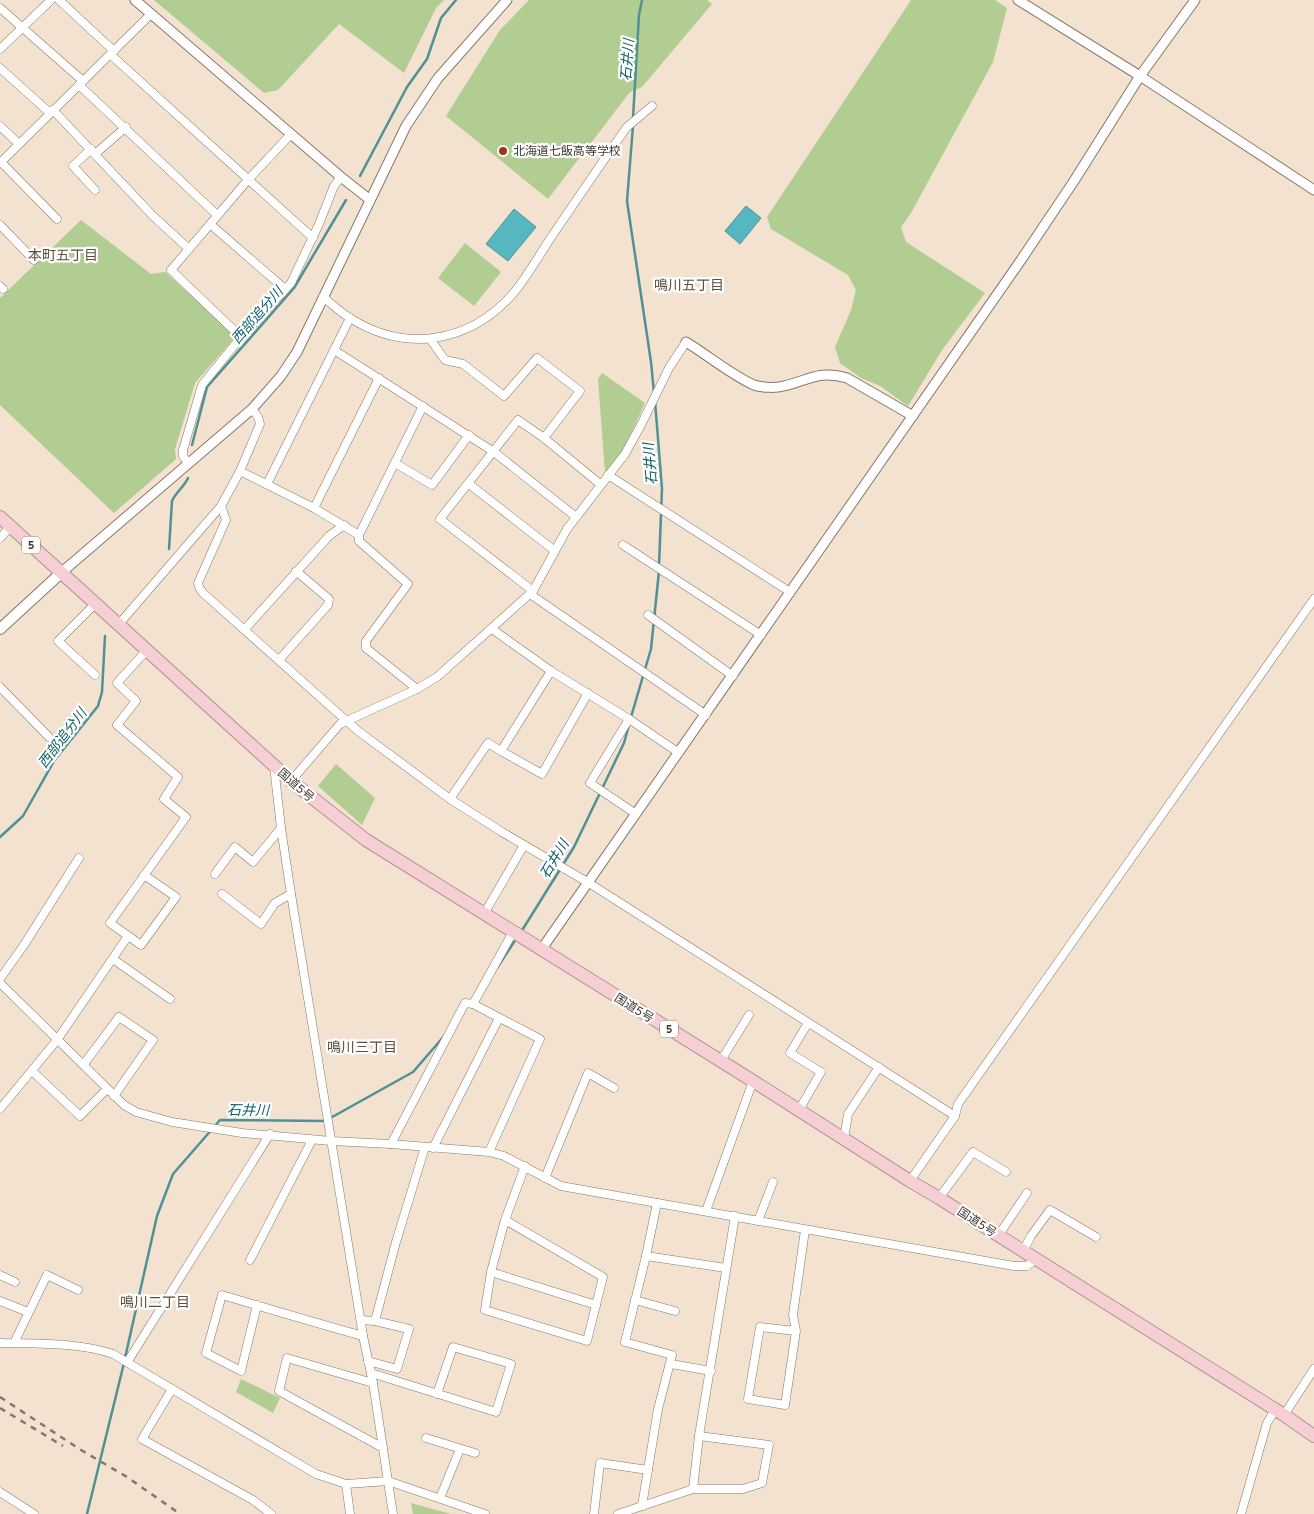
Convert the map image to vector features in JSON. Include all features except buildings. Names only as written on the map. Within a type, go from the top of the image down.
[{"type":"highway","name":"国道5号","points":[[0,517],[274,766],[366,840],[753,1081],[1279,1412],[1314,1436]]},
{"type":"main road","points":[[0,629],[62,572]]},
{"type":"street","points":[[0,49],[51,0]]},
{"type":"street","points":[[60,0],[247,180],[313,238]]},
{"type":"street","points":[[135,0],[340,177],[369,199]]},
{"type":"street","points":[[62,572],[252,409],[281,376],[296,352],[406,126],[438,78],[506,0]]},
{"type":"street","points":[[1018,0],[1140,76],[1314,190]]},
{"type":"street","points":[[541,950],[913,416],[1074,182],[1140,76],[1195,0]]},
{"type":"street","points":[[0,8],[81,83],[217,215]]},
{"type":"street","points":[[57,219],[0,162],[151,14]]},
{"type":"street","points":[[0,68],[52,111],[153,216],[189,248]]},
{"type":"street","points":[[323,297],[350,318],[377,332],[398,337],[430,339],[462,331],[478,324],[512,295],[627,127],[652,106]]},
{"type":"street","points":[[0,126],[19,144]]},
{"type":"street","points":[[95,190],[72,166],[126,127]]},
{"type":"street","points":[[241,337],[171,270],[247,180],[290,134]]},
{"type":"street","points":[[188,463],[183,456],[183,450],[202,385],[241,337],[291,283],[313,238],[334,186],[340,177]]},
{"type":"street","points":[[210,224],[286,289]]},
{"type":"street","points":[[0,225],[34,260]]},
{"type":"street","points":[[267,484],[350,318]]},
{"type":"street","points":[[430,339],[445,360],[464,364],[504,396],[537,358],[580,391],[544,438]]},
{"type":"street","points":[[291,781],[340,724],[417,689],[437,677],[532,592],[576,517],[625,454],[669,368],[686,342],[755,386],[782,386],[816,375],[837,375],[847,378],[913,416]]},
{"type":"street","points":[[334,350],[494,452],[576,517]]},
{"type":"street","points":[[314,508],[379,378]]},
{"type":"street","points":[[417,689],[366,648],[366,641],[408,584],[359,541],[359,535],[423,406]]},
{"type":"street","points":[[119,624],[220,506],[240,470],[260,424],[252,409]]},
{"type":"street","points":[[600,484],[544,438],[518,420],[470,484],[440,519],[532,592],[706,715]]},
{"type":"street","points":[[395,462],[432,485],[469,435]]},
{"type":"street","points":[[240,470],[314,508],[359,535]]},
{"type":"street","points":[[608,475],[790,592]]},
{"type":"street","points":[[470,484],[556,550]]},
{"type":"street","points":[[220,506],[226,520],[198,583],[198,587],[358,731],[450,799],[955,1116]]},
{"type":"street","points":[[245,628],[296,571],[330,536],[344,525]]},
{"type":"street","points":[[0,538],[10,526]]},
{"type":"street","points":[[623,545],[761,635]]},
{"type":"street","points":[[278,660],[328,605],[329,599],[296,571]]},
{"type":"street","points":[[910,1181],[955,1116],[958,1104],[1314,600]]},
{"type":"street","points":[[95,675],[58,641],[96,603]]},
{"type":"street","points":[[648,615],[733,676]]},
{"type":"street","points":[[492,629],[551,671],[629,719],[679,753]]},
{"type":"street","points":[[144,875],[176,897],[141,945],[110,923],[144,875],[186,817],[164,799],[178,778],[117,725],[136,701],[117,683],[148,650]]},
{"type":"street","points":[[501,751],[551,671]]},
{"type":"street","points":[[0,687],[49,736]]},
{"type":"street","points":[[450,799],[488,743],[542,774],[588,693]]},
{"type":"street","points":[[629,719],[590,783],[636,814]]},
{"type":"street","points":[[274,766],[291,894],[363,1336],[373,1383],[393,1514]]},
{"type":"street","points":[[215,874],[235,847],[253,862],[281,828]]},
{"type":"street","points":[[484,914],[524,845]]},
{"type":"street","points":[[0,979],[24,945],[79,858]]},
{"type":"street","points":[[222,894],[261,924],[275,903],[291,894]]},
{"type":"street","points":[[473,1004],[513,932]]},
{"type":"street","points":[[0,1109],[58,1040],[128,936]]},
{"type":"street","points":[[113,959],[170,1000]]},
{"type":"street","points":[[0,983],[124,1105],[136,1112],[172,1122],[242,1133],[270,1134],[312,1140],[489,1152],[504,1156],[561,1186],[1014,1266],[1027,1266],[1036,1259]]},
{"type":"street","points":[[391,1144],[465,1003],[473,1004],[540,1039],[489,1152]]},
{"type":"street","points":[[720,1062],[749,1015]]},
{"type":"street","points":[[84,1064],[119,1017],[153,1040],[114,1096]]},
{"type":"street","points":[[375,1321],[396,1242],[429,1147],[499,1018]]},
{"type":"street","points":[[799,1110],[821,1072],[790,1053],[808,1023]]},
{"type":"street","points":[[844,1139],[848,1114],[879,1067]]},
{"type":"street","points":[[32,1071],[80,1116],[107,1089]]},
{"type":"street","points":[[545,1178],[588,1073],[614,1088]]},
{"type":"street","points":[[706,1211],[753,1081]]},
{"type":"street","points":[[128,1362],[270,1134]]},
{"type":"street","points":[[250,1260],[312,1140]]},
{"type":"street","points":[[939,1198],[973,1152],[1006,1172]]},
{"type":"street","points":[[505,1220],[602,1277],[587,1341],[485,1310],[491,1272],[505,1220],[525,1166]]},
{"type":"street","points":[[758,1221],[773,1182]]},
{"type":"street","points":[[998,1236],[1027,1193]]},
{"type":"street","points":[[642,1506],[658,1409],[672,1355],[625,1342],[646,1256],[656,1203]]},
{"type":"street","points":[[1023,1251],[1031,1236],[1050,1210],[1096,1238]]},
{"type":"street","points":[[692,1489],[735,1216]]},
{"type":"street","points":[[796,1331],[760,1327],[748,1399],[784,1404],[796,1331],[793,1314],[805,1230]]},
{"type":"street","points":[[646,1256],[726,1268]]},
{"type":"street","points":[[491,1272],[596,1305]]},
{"type":"street","points":[[0,1275],[15,1282]]},
{"type":"street","points":[[14,1343],[47,1275],[78,1290]]},
{"type":"street","points":[[257,1305],[241,1371],[206,1353],[222,1295],[257,1305],[290,1316],[363,1336]]},
{"type":"street","points":[[635,1300],[675,1311]]},
{"type":"street","points":[[0,1301],[28,1312]]},
{"type":"street","points":[[361,1320],[375,1321],[409,1329],[396,1369],[368,1361]]},
{"type":"street","points":[[0,1343],[99,1349],[128,1362],[316,1474],[346,1484],[388,1481],[485,1514]]},
{"type":"street","points":[[371,1373],[437,1394],[496,1412],[511,1364],[453,1347],[437,1394]]},
{"type":"street","points":[[373,1383],[287,1358],[279,1391],[383,1448]]},
{"type":"street","points":[[670,1364],[711,1371]]},
{"type":"street","points":[[1241,1514],[1267,1423],[1279,1412],[1314,1369]]},
{"type":"street","points":[[172,1389],[142,1439],[252,1500],[271,1514]]},
{"type":"street","points":[[618,1514],[692,1489],[743,1489],[762,1483],[769,1445],[699,1436]]},
{"type":"street","points":[[426,1438],[475,1454]]},
{"type":"street","points":[[440,1498],[460,1449]]},
{"type":"street","points":[[594,1514],[600,1463],[648,1470]]},
{"type":"street","points":[[346,1484],[350,1514]]},
{"type":"street","points":[[0,1492],[34,1514]]},
{"type":"green space","points":[[154,0],[444,0],[436,8],[404,73],[339,24],[278,90],[264,93]]},
{"type":"green space","points":[[529,0],[707,0],[712,4],[642,87],[630,92],[548,199],[446,116],[500,30]]},
{"type":"green space","points":[[911,0],[995,0],[1007,8],[993,62],[911,213],[901,227],[906,242],[985,293],[942,350],[908,406],[880,386],[861,378],[840,363],[835,347],[851,310],[856,290],[848,275],[771,229],[767,217]]},
{"type":"green space","points":[[81,220],[151,274],[165,272],[236,336],[195,383],[175,449],[176,459],[114,513],[0,405],[0,298]]},
{"type":"green space","points":[[465,243],[501,272],[474,306],[438,278]]},
{"type":"green space","points":[[602,373],[645,403],[624,449],[605,472],[598,379]]},
{"type":"green space","points":[[336,764],[375,798],[362,825],[318,786]]},
{"type":"green space","points":[[241,1379],[280,1398],[273,1413],[236,1392]]},
{"type":"green space","points":[[411,1503],[451,1514],[413,1514]]},
{"type":"water","points":[[746,206],[761,218],[740,244],[725,231]]},
{"type":"water","points":[[514,209],[536,227],[508,261],[486,244]]},
{"type":"waterway","name":"西部追分川","points":[[360,176],[407,87],[427,59],[441,18],[456,0]]},
{"type":"waterway","name":"石井川","points":[[633,118],[639,15],[642,0]]},
{"type":"waterway","name":"石井川","points":[[633,126],[627,201],[654,393]]},
{"type":"waterway","name":"西部追分川","points":[[192,445],[207,387],[294,288],[346,200]]},
{"type":"waterway","name":"石井川","points":[[655,401],[662,489],[659,566]]},
{"type":"waterway","name":"西部追分川","points":[[169,549],[172,501],[188,478]]},
{"type":"waterway","name":"石井川","points":[[631,717],[651,649],[659,571]]},
{"type":"waterway","name":"西部追分川","points":[[0,837],[23,816],[54,761],[98,706],[102,692],[105,636]]},
{"type":"waterway","name":"石井川","points":[[521,932],[574,847],[624,743],[629,725]]},
{"type":"waterway","name":"石井川","points":[[497,968],[516,939]]},
{"type":"waterway","name":"石井川","points":[[125,1358],[157,1216],[173,1174],[220,1120],[325,1121],[413,1072],[445,1035]]},
{"type":"waterway","name":"石井川","points":[[87,1514],[124,1363]]},
{"type":"railway","points":[[0,1397],[81,1450],[127,1477],[180,1514]]},
{"type":"railway","points":[[0,1408],[63,1446]]},
{"type":"place","name":"北海道七飯高等学校","points":[[503,151]]},
{"type":"district","name":"本町五丁目","points":[[63,255]]},
{"type":"district","name":"鳴川五丁目","points":[[689,285]]},
{"type":"district","name":"鳴川三丁目","points":[[362,1047]]},
{"type":"district","name":"鳴川二丁目","points":[[155,1302]]}]
